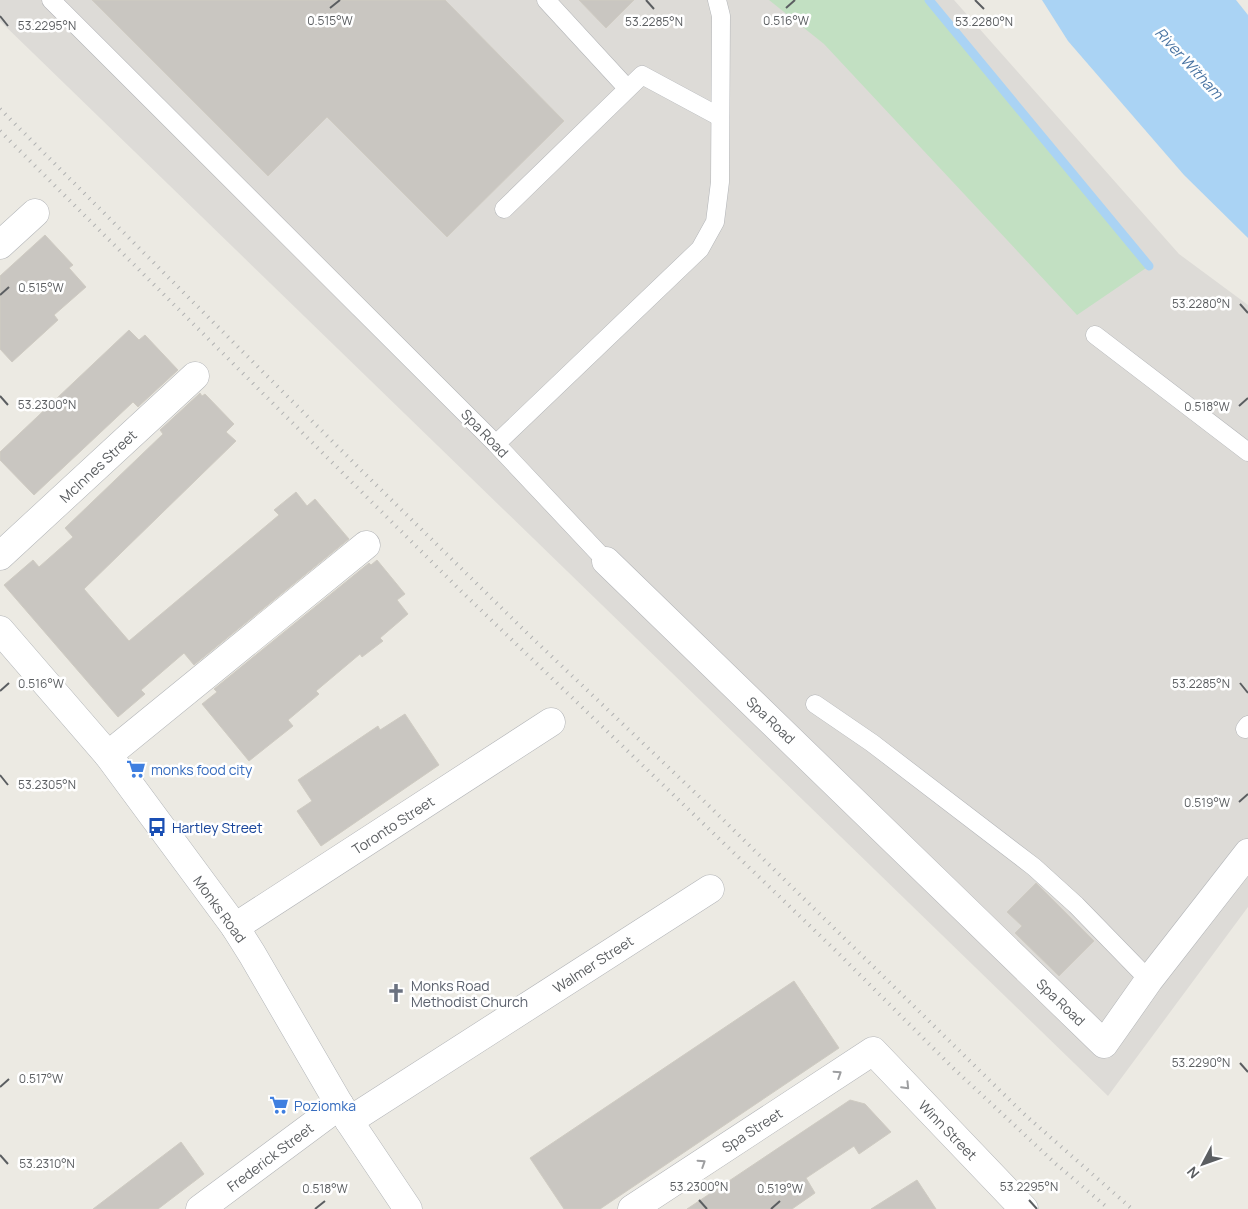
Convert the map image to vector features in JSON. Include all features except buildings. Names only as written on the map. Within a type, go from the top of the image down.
[{"type":"street","points":[[0,245],[35,213]]},
{"type":"street","name":"McInnes Street","points":[[0,556],[195,376]]},
{"type":"street","points":[[108,755],[366,545]]},
{"type":"street","name":"Spa Road","points":[[606,561],[1104,1044],[1149,980],[1248,853]]},
{"type":"street","name":"Monks Road","points":[[0,630],[108,755],[234,927],[252,954],[344,1112],[408,1209]]},
{"type":"street","name":"Toronto Street","points":[[234,927],[551,722]]},
{"type":"street","name":"Walmer Street","points":[[344,1112],[710,889]]},
{"type":"street","name":"Spa Street","points":[[632,1209],[873,1051]]},
{"type":"street","name":"Winn Street","points":[[873,1051],[1024,1209]]},
{"type":"street","name":"Frederick Street","points":[[200,1209],[344,1112]]},
{"type":"lane","name":"Spa Road","points":[[51,0],[275,221],[496,444],[606,561]]},
{"type":"lane","points":[[546,0],[627,88]]},
{"type":"lane","points":[[496,444],[700,249],[715,222],[720,182],[721,16],[717,0]]},
{"type":"lane","points":[[504,209],[627,88],[642,76],[720,117]]},
{"type":"lane","points":[[1095,335],[1248,452]]},
{"type":"lane","points":[[815,704],[872,743],[1034,867],[1076,905],[1149,980]]},
{"type":"shaded area","points":[[0,0],[954,0],[1179,254],[1248,305],[1248,907],[1108,1096],[0,21]]},
{"type":"green space","points":[[769,0],[929,0],[1149,266],[1077,315],[824,44]]},
{"type":"water","name":"River Witham","points":[[1042,0],[1236,0],[1248,15],[1248,238],[1184,175],[1068,41]]},
{"type":"waterway","points":[[929,0],[1149,266]]},
{"type":"railway","points":[[0,109],[527,633],[707,804],[1024,1114],[1132,1209]]},
{"type":"railway","points":[[0,131],[461,591],[834,949],[953,1068],[1056,1164],[1109,1209]]},
{"type":"place","name":"monks food city","points":[[136,769]]},
{"type":"place","name":"Hartley Street","points":[[157,827]]},
{"type":"place","name":"Monks Road Methodist Church","points":[[396,993]]},
{"type":"place","name":"Poziomka","points":[[279,1105]]}]
